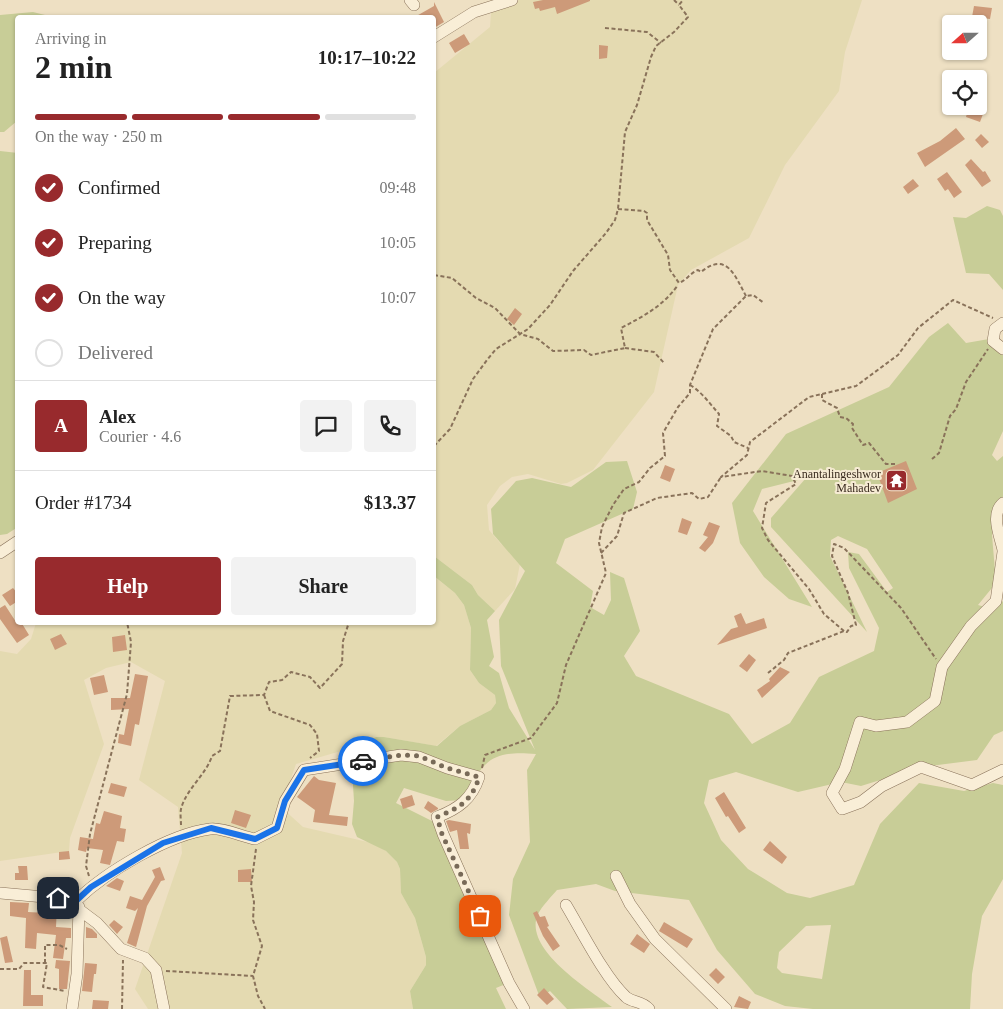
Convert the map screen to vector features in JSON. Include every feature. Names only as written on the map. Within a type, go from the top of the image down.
[{"type":"street","points":[[436,36],[474,12],[512,0]]},
{"type":"street","points":[[1000,320],[995,329],[993,341],[1003,349]]},
{"type":"street","points":[[1003,503],[1000,506],[996,523],[1003,551],[996,601],[971,626],[942,667],[935,701],[907,722],[876,726],[860,722],[845,769],[832,793],[842,809],[861,802],[882,786],[921,767],[972,785],[1003,770]]},
{"type":"street","points":[[0,553],[15,543]]},
{"type":"street","points":[[72,1009],[79,950],[79,906],[91,887],[163,843],[211,828],[255,839],[277,828],[285,801],[304,770],[401,755],[419,756],[447,768],[479,777],[475,791],[457,809],[437,817],[442,834],[509,984],[524,1009]]},
{"type":"street","points":[[616,876],[630,904],[655,939],[726,1009]]},
{"type":"street","points":[[0,893],[79,906],[124,950],[145,958],[156,970],[164,1009]]},
{"type":"street","points":[[566,905],[598,959],[619,988],[627,997],[643,1002],[649,1009]]},
{"type":"path","points":[[436,444],[450,429],[473,379],[487,360],[496,349],[520,334],[550,305],[573,271],[615,220],[618,209],[625,132],[637,106],[651,57],[661,42],[688,18],[674,0]]},
{"type":"path","points":[[679,4],[682,0]]},
{"type":"path","points":[[605,28],[647,32],[661,42]]},
{"type":"path","points":[[618,209],[647,213],[647,220],[668,255],[670,270],[679,283],[695,271],[701,272],[709,266],[721,264],[732,269],[746,296]]},
{"type":"path","points":[[436,275],[452,278],[476,298],[495,308],[520,334],[538,339],[553,351],[584,350],[591,355],[625,348],[654,352],[664,363]]},
{"type":"path","points":[[625,348],[621,328],[649,315],[671,295],[678,285]]},
{"type":"path","points":[[479,777],[485,755],[531,738],[557,703],[566,665],[606,574],[599,543],[602,527],[613,504],[624,489],[639,482],[650,468],[665,456],[663,433],[678,407],[690,393],[690,385],[713,329],[720,319],[746,296],[753,295],[764,303]]},
{"type":"path","points":[[601,553],[616,536],[624,513],[644,502],[670,495],[692,493],[699,499],[708,497],[721,477],[747,455],[750,442],[809,397],[856,386],[898,355],[918,328],[953,300],[990,318],[1000,320]]},
{"type":"path","points":[[932,459],[939,453],[950,416],[956,409],[966,382],[993,341]]},
{"type":"path","points":[[690,385],[700,391],[704,399],[719,414],[717,426],[731,436],[734,442],[748,448]]},
{"type":"path","points":[[822,394],[822,400],[837,408],[840,418],[846,418],[852,424],[852,428],[863,445],[869,443],[886,464],[897,464]]},
{"type":"path","points":[[721,477],[762,472],[792,476],[796,484],[766,503],[762,528],[768,540],[809,589],[824,614],[844,631]]},
{"type":"path","points":[[768,672],[784,660],[788,653],[844,631],[847,632],[852,626],[856,625],[848,592],[832,556],[834,544],[844,548],[901,608],[942,667]]},
{"type":"path","points":[[91,887],[86,866],[90,834],[127,694],[131,642],[127,625]]},
{"type":"path","points":[[311,769],[307,760],[319,751],[317,734],[310,725],[270,711],[264,695],[269,682],[282,680],[291,672],[310,677],[320,688],[342,664],[342,641],[348,625]]},
{"type":"path","points":[[181,838],[181,809],[192,787],[208,766],[212,756],[220,751],[230,696],[264,695]]},
{"type":"path","points":[[255,839],[256,856],[251,886],[254,902],[253,920],[262,946],[254,976],[258,996],[265,1009]]},
{"type":"path","points":[[75,992],[43,987],[47,963],[45,963],[46,945],[60,945],[79,950]]},
{"type":"path","points":[[122,1009],[124,950]]},
{"type":"path","points":[[0,969],[19,969],[24,963],[45,963]]},
{"type":"path","points":[[156,970],[254,976]]},
{"type":"shaded area","points":[[492,0],[862,0],[845,52],[839,91],[785,165],[749,238],[691,270],[678,285],[654,392],[593,470],[561,484],[528,474],[512,477],[500,486],[487,505],[489,530],[501,544],[521,559],[515,589],[495,611],[478,595],[472,585],[436,558],[436,71],[490,27]]},
{"type":"shaded area","points":[[436,578],[455,593],[464,605],[471,628],[470,670],[479,683],[495,695],[496,703],[491,710],[460,726],[436,746],[376,737],[355,747],[296,764],[281,807],[303,827],[372,843],[386,851],[397,862],[400,869],[401,893],[415,918],[426,957],[426,965],[410,991],[413,1009],[148,1009],[135,989],[182,853],[178,807],[139,780],[165,681],[131,662],[106,668],[84,680],[104,744],[70,838],[69,851],[0,861],[0,651],[17,654],[31,639],[35,625],[436,625]]},
{"type":"green space","points":[[33,12],[45,15],[15,15],[15,123],[4,132],[0,132],[0,15]]},
{"type":"green space","points":[[0,151],[15,153],[15,529],[7,534],[0,535]]},
{"type":"green space","points":[[987,206],[1000,210],[1003,216],[1003,290],[989,274],[966,273],[953,217],[966,218]]},
{"type":"green space","points":[[948,323],[966,343],[989,339],[1003,348],[1003,431],[992,455],[997,461],[1003,456],[1003,499],[992,535],[996,583],[978,605],[992,609],[1003,601],[1003,731],[994,735],[977,760],[922,767],[861,786],[841,782],[798,792],[736,772],[709,780],[704,803],[721,840],[748,869],[787,893],[810,898],[854,885],[880,824],[919,783],[964,791],[993,783],[1003,785],[1003,879],[982,916],[972,974],[970,1009],[813,1009],[785,1006],[755,994],[717,950],[689,900],[615,891],[596,884],[557,890],[538,914],[536,927],[540,941],[561,967],[612,1007],[567,1009],[550,991],[540,998],[509,915],[513,879],[530,842],[527,770],[536,754],[520,753],[508,754],[490,761],[476,776],[463,800],[446,801],[404,788],[396,803],[434,822],[457,851],[513,981],[496,988],[506,1009],[413,1009],[410,991],[426,965],[426,957],[415,918],[401,893],[400,869],[397,862],[386,851],[357,837],[352,824],[354,801],[352,770],[355,747],[376,737],[437,746],[460,726],[491,710],[496,703],[495,695],[479,683],[470,670],[471,628],[464,605],[455,593],[436,578],[436,558],[472,585],[478,595],[495,611],[487,620],[494,657],[489,666],[499,673],[509,708],[535,750],[501,666],[499,620],[525,571],[493,534],[491,509],[516,481],[532,478],[571,487],[606,462],[627,461],[637,492],[633,509],[565,539],[556,563],[593,591],[590,607],[604,615],[611,600],[610,572],[624,578],[640,631],[624,656],[636,676],[729,714],[752,744],[790,723],[819,677],[874,651],[879,628],[849,568],[848,552],[859,554],[887,592],[893,588],[867,549],[838,536],[831,540],[830,556],[867,632],[771,527],[771,518],[806,478],[762,489],[753,511],[812,607],[789,599],[764,577],[740,543],[732,503],[786,434],[889,387],[929,337]],"holes":[[[831,925],[822,979],[782,973],[777,968],[779,952],[806,926]]]},
{"type":"building","points":[[543,0],[590,1],[557,14],[555,7],[540,11],[539,8],[535,9],[533,2]]},
{"type":"building","points":[[434,2],[444,22],[436,27],[436,15],[418,15],[434,6]]},
{"type":"building","points":[[974,6],[992,8],[990,19],[988,19],[988,15],[972,15]]},
{"type":"building","points":[[464,34],[470,44],[455,53],[449,43]]},
{"type":"building","points":[[599,45],[608,46],[607,58],[599,59]]},
{"type":"building","points":[[967,115],[983,115],[980,122],[966,117]]},
{"type":"building","points":[[956,128],[965,139],[925,167],[917,153],[940,141]]},
{"type":"building","points":[[981,134],[989,142],[982,148],[975,140]]},
{"type":"building","points":[[971,159],[983,172],[985,171],[991,181],[982,187],[965,165]]},
{"type":"building","points":[[947,172],[962,192],[954,198],[948,189],[945,191],[937,179]]},
{"type":"building","points":[[913,179],[919,186],[908,194],[903,187]]},
{"type":"building","points":[[515,308],[522,314],[514,325],[507,319]]},
{"type":"building","name":"Anantalingeshwor Mahadev","points":[[906,461],[917,489],[888,503],[877,473]]},
{"type":"building","points":[[665,465],[675,469],[670,482],[660,478]]},
{"type":"building","points":[[682,518],[692,522],[687,535],[678,532]]},
{"type":"building","points":[[709,522],[720,526],[713,543],[705,552],[699,548],[708,537],[703,535]]},
{"type":"building","points":[[13,588],[15,590],[15,603],[10,606],[2,595]]},
{"type":"building","points":[[5,605],[15,620],[15,625],[23,625],[29,635],[17,643],[0,619],[0,608]]},
{"type":"building","points":[[741,613],[746,624],[764,618],[767,628],[717,645],[731,629],[738,627],[734,616]]},
{"type":"building","points":[[61,634],[67,644],[55,650],[50,639]]},
{"type":"building","points":[[125,635],[127,650],[113,652],[112,637]]},
{"type":"building","points":[[749,654],[756,660],[747,672],[739,666]]},
{"type":"building","points":[[780,667],[790,672],[762,698],[757,690],[770,681],[769,679]]},
{"type":"building","points":[[135,674],[148,676],[139,725],[135,724],[131,746],[118,743],[119,734],[124,735],[129,709],[111,710],[111,698],[130,698]]},
{"type":"building","points":[[104,675],[108,692],[94,695],[90,678]]},
{"type":"building","points":[[314,776],[319,780],[336,783],[329,815],[348,817],[347,826],[313,822],[315,810],[297,797]]},
{"type":"building","points":[[111,783],[127,787],[124,797],[108,793]]},
{"type":"building","points":[[724,792],[746,828],[739,833],[728,816],[726,817],[715,798]]},
{"type":"building","points":[[412,795],[415,805],[403,809],[400,799]]},
{"type":"building","points":[[428,801],[438,809],[431,813],[424,808]]},
{"type":"building","points":[[235,810],[251,815],[246,828],[231,823]]},
{"type":"building","points":[[104,811],[122,816],[120,828],[126,829],[124,842],[117,841],[110,865],[100,863],[103,850],[87,848],[86,852],[78,850],[80,837],[93,839],[96,823],[100,824]]},
{"type":"building","points":[[446,821],[471,824],[470,834],[467,833],[469,849],[460,849],[457,830],[450,832]]},
{"type":"building","points":[[770,841],[787,857],[782,864],[763,850]]},
{"type":"building","points":[[69,851],[70,859],[59,860],[59,852]]},
{"type":"building","points":[[18,866],[27,866],[28,880],[15,880],[15,873],[19,873]]},
{"type":"building","points":[[160,867],[165,880],[161,881],[147,906],[136,947],[127,943],[138,908],[135,911],[126,908],[130,896],[142,900],[155,877],[152,870]]},
{"type":"building","points":[[251,869],[252,882],[238,882],[238,870]]},
{"type":"building","points":[[117,878],[124,881],[120,891],[106,886]]},
{"type":"building","points":[[55,882],[68,883],[68,892],[55,890]]},
{"type":"building","points":[[10,902],[29,903],[28,912],[46,913],[47,905],[57,906],[56,927],[71,928],[71,938],[66,938],[63,959],[53,958],[56,935],[37,933],[36,949],[25,948],[26,918],[10,916]]},
{"type":"building","points":[[537,911],[540,917],[545,916],[549,926],[547,927],[560,946],[553,951],[543,936],[533,913]]},
{"type":"building","points":[[114,920],[123,927],[117,934],[109,925]]},
{"type":"building","points":[[664,922],[693,939],[687,948],[659,931]]},
{"type":"building","points":[[86,927],[92,929],[97,934],[97,938],[86,938]]},
{"type":"building","points":[[637,934],[650,944],[644,953],[630,944]]},
{"type":"building","points":[[7,936],[13,962],[5,963],[0,938]]},
{"type":"building","points":[[56,960],[70,961],[67,989],[59,989],[59,969],[55,968]]},
{"type":"building","points":[[85,963],[97,964],[92,992],[82,991]]},
{"type":"building","points":[[716,968],[725,977],[718,984],[709,975]]},
{"type":"building","points":[[24,970],[31,970],[31,995],[43,995],[43,1006],[23,1006]]},
{"type":"building","points":[[544,988],[554,999],[547,1005],[537,995]]},
{"type":"building","points":[[739,996],[751,1002],[748,1009],[734,1007]]},
{"type":"building","points":[[93,1000],[109,1001],[108,1009],[92,1009]]},
{"type":"way so far","points":[[363,761],[401,755],[419,756],[447,768],[479,777],[475,791],[457,809],[437,817],[442,834],[480,916]]},
{"type":"place","name":"Anantalingeshwor Mahadev","points":[[897,481]]},
{"type":"route","points":[[58,898],[77,900],[91,887],[163,843],[211,828],[255,839],[277,828],[285,801],[304,770],[363,761]]}]
